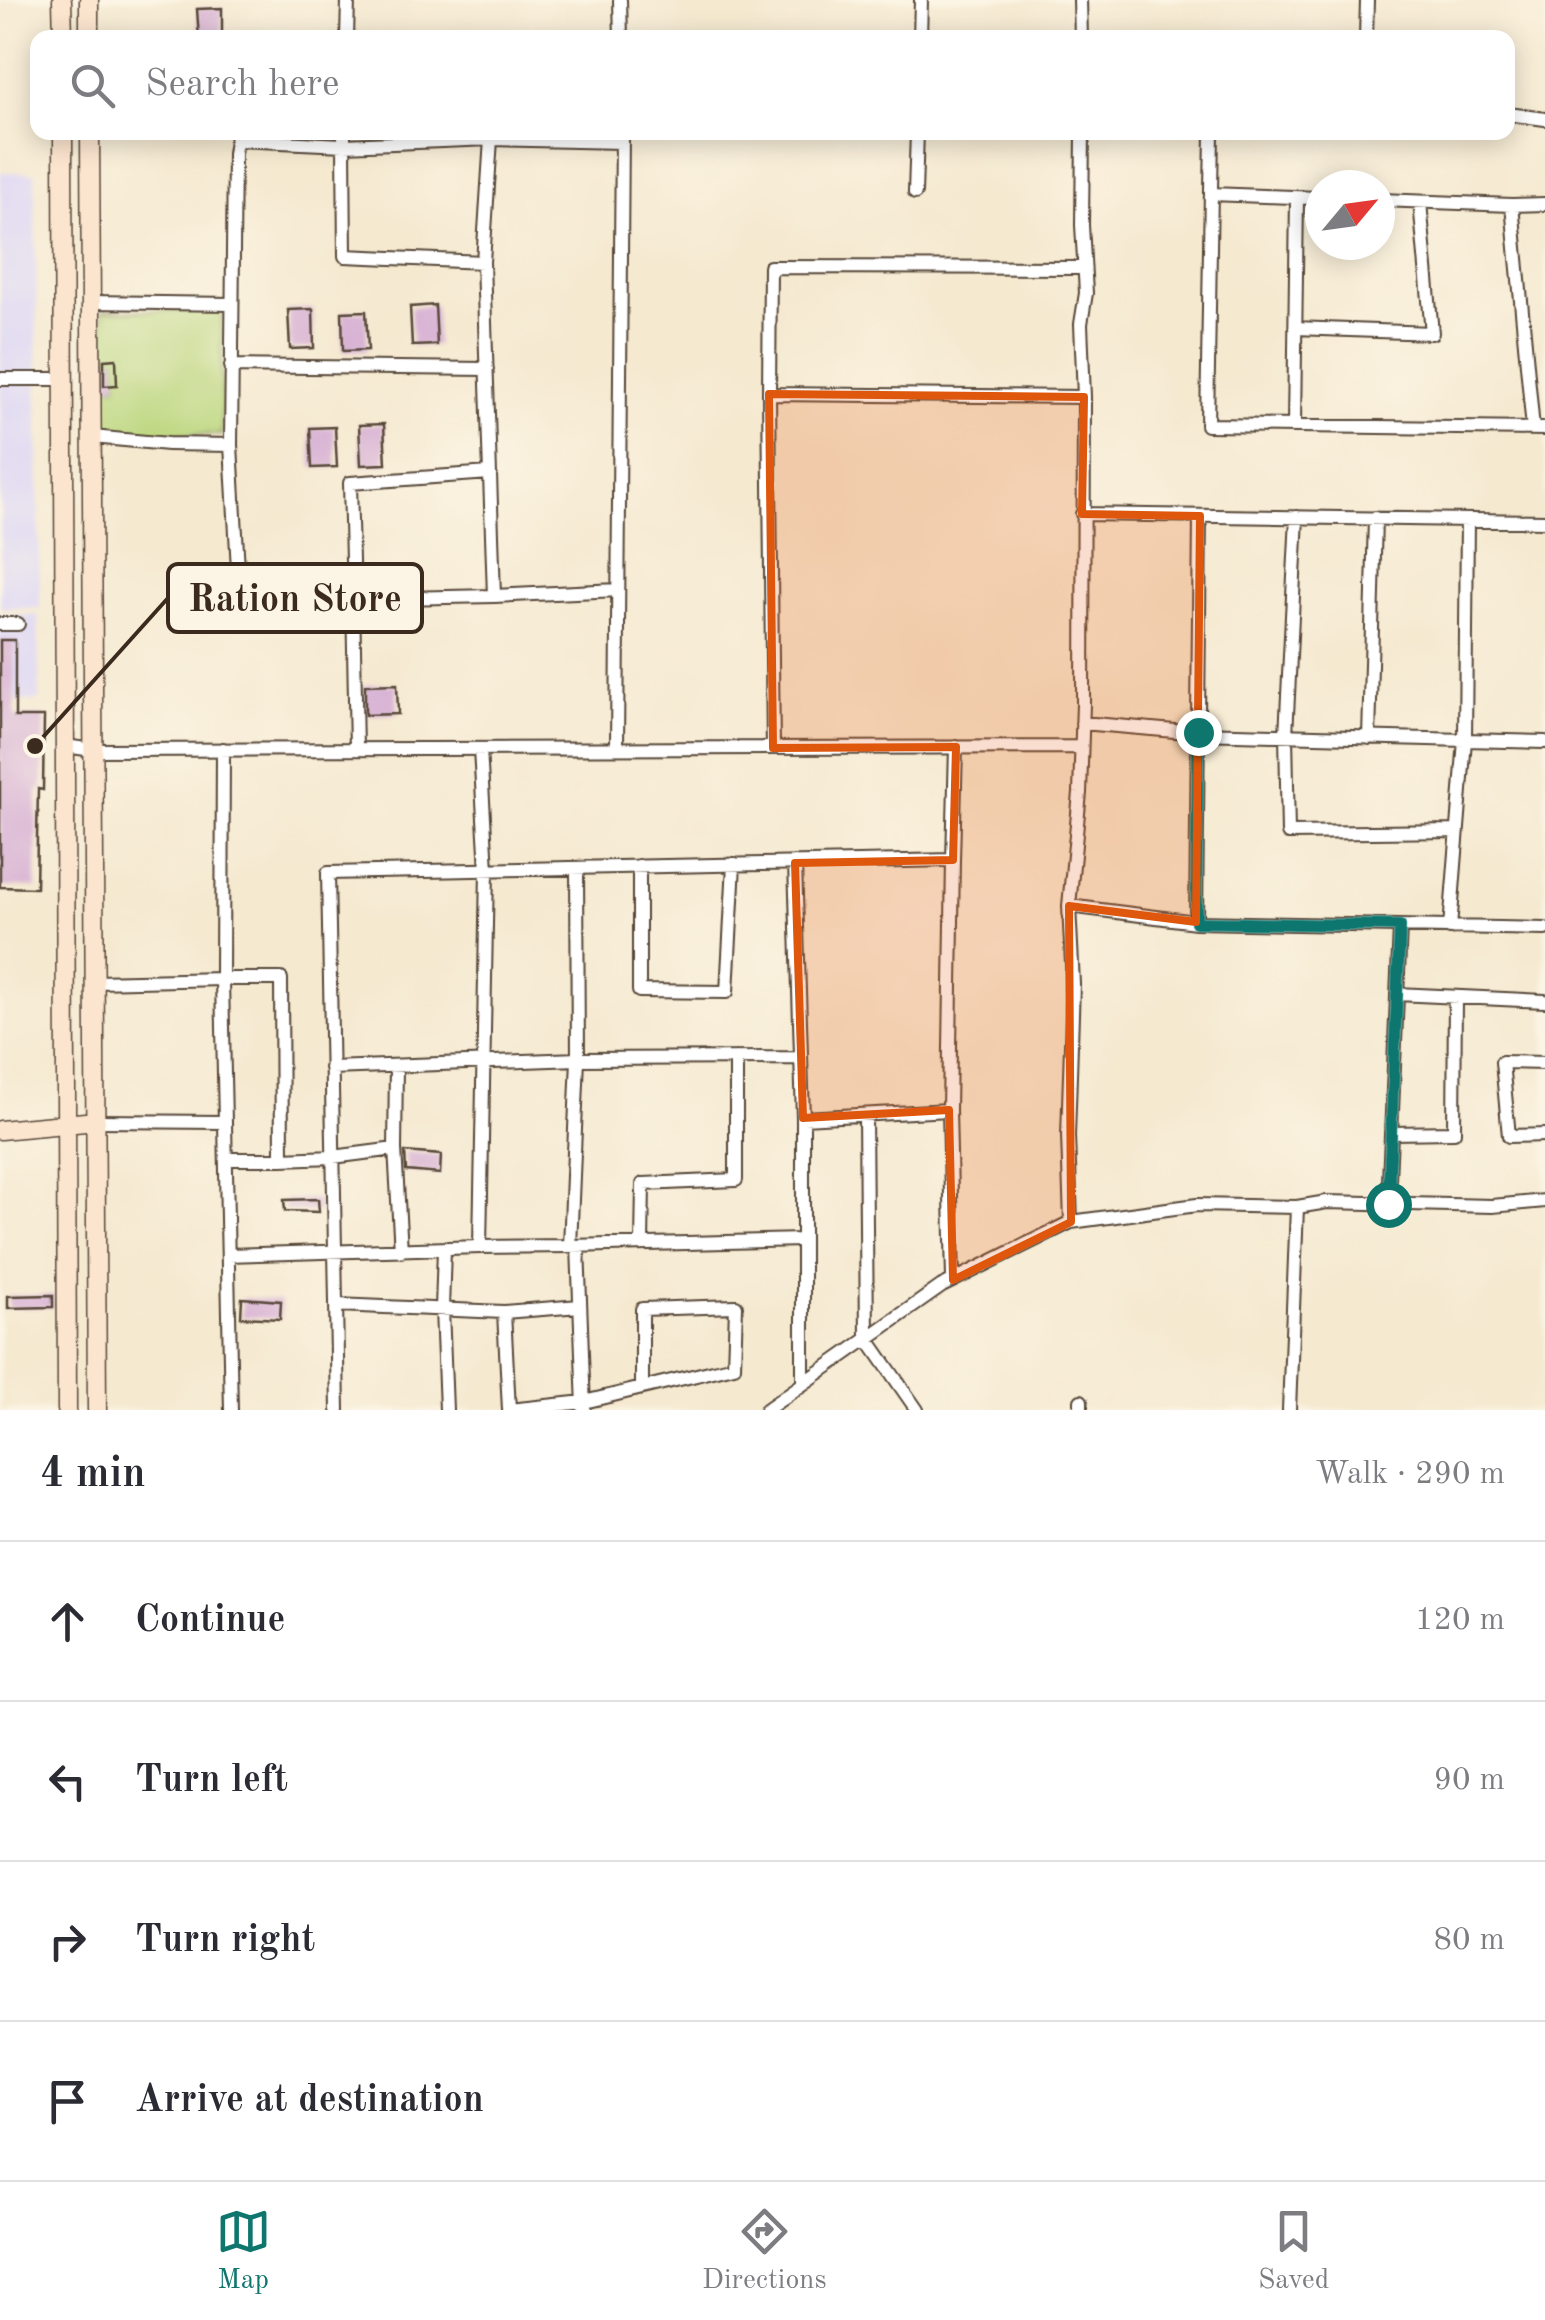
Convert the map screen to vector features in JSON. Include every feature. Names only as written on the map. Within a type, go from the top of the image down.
[{"type":"street","points":[[62,0],[62,30]]},
{"type":"street","points":[[89,0],[89,30]]},
{"type":"street","points":[[347,30],[348,0]]},
{"type":"street","points":[[620,0],[621,30]]},
{"type":"street","points":[[920,30],[921,0]]},
{"type":"street","points":[[1080,0],[1081,30]]},
{"type":"street","points":[[1366,30],[1368,0]]},
{"type":"street","points":[[1515,115],[1545,120]]},
{"type":"street","points":[[63,140],[68,1410]]},
{"type":"street","points":[[90,140],[98,1410]]},
{"type":"street","points":[[236,140],[230,446],[239,587],[253,594],[353,600],[618,590]]},
{"type":"street","points":[[344,140],[345,256],[483,262]]},
{"type":"street","points":[[491,140],[483,262],[494,596]]},
{"type":"street","points":[[617,748],[622,140]]},
{"type":"street","points":[[915,193],[917,140]]},
{"type":"street","points":[[1071,1222],[1068,1136],[1073,984],[1069,906],[1075,870],[1082,723],[1081,324],[1086,293],[1083,140]]},
{"type":"street","points":[[1212,140],[1207,425],[1539,429],[1512,205]]},
{"type":"street","points":[[1211,194],[1305,198]]},
{"type":"street","points":[[1294,426],[1297,198]]},
{"type":"street","points":[[1395,201],[1545,204]]},
{"type":"street","points":[[1295,328],[1432,332],[1420,202]]},
{"type":"street","points":[[773,748],[770,268],[1083,268]]},
{"type":"street","points":[[91,302],[232,304]]},
{"type":"street","points":[[231,366],[487,370]]},
{"type":"street","points":[[0,378],[64,380]]},
{"type":"street","points":[[769,394],[1084,397]]},
{"type":"street","points":[[92,437],[230,446]]},
{"type":"street","points":[[356,749],[350,482],[490,473]]},
{"type":"street","points":[[1082,514],[1545,521]]},
{"type":"street","points":[[1196,922],[1200,516]]},
{"type":"street","points":[[1297,517],[1286,735],[1288,833],[1457,831]]},
{"type":"street","points":[[1369,738],[1375,518]]},
{"type":"street","points":[[1450,928],[1464,740],[1466,520]]},
{"type":"street","points":[[0,624],[18,624]]},
{"type":"street","points":[[1082,723],[1198,732],[1545,742]]},
{"type":"street","points":[[65,746],[93,750],[1081,747]]},
{"type":"street","points":[[480,748],[487,870],[480,1248]]},
{"type":"street","points":[[953,1280],[949,1110],[956,748]]},
{"type":"street","points":[[223,750],[222,978],[231,1410]]},
{"type":"street","points":[[338,1410],[328,873],[953,860]]},
{"type":"street","points":[[795,863],[803,1118],[803,1383]]},
{"type":"street","points":[[639,866],[639,990],[727,992],[734,864]]},
{"type":"street","points":[[577,868],[574,1246],[584,1406]]},
{"type":"street","points":[[1069,906],[1196,922],[1545,930]]},
{"type":"street","points":[[66,913],[94,912]]},
{"type":"street","points":[[1388,1204],[1400,926]]},
{"type":"street","points":[[95,982],[281,979],[282,1159]]},
{"type":"street","points":[[1397,994],[1545,1001]]},
{"type":"street","points":[[1391,1133],[1454,1132],[1456,997]]},
{"type":"street","points":[[642,1244],[643,1184],[736,1180],[736,1058]]},
{"type":"street","points":[[331,1068],[800,1058]]},
{"type":"street","points":[[1545,1063],[1502,1062],[1509,1136],[1545,1134]]},
{"type":"street","points":[[396,1066],[395,1149],[402,1251]]},
{"type":"street","points":[[803,1118],[949,1110]]},
{"type":"street","points":[[866,1115],[868,1338],[917,1410]]},
{"type":"street","points":[[0,1130],[96,1121],[224,1122]]},
{"type":"street","points":[[226,1158],[333,1157],[395,1149]]},
{"type":"street","points":[[766,1410],[953,1280],[1071,1222],[1198,1205],[1297,1206],[1327,1202],[1492,1206],[1545,1201]]},
{"type":"street","points":[[1289,1410],[1297,1206]]},
{"type":"street","points":[[228,1255],[803,1240]]},
{"type":"street","points":[[444,1249],[446,1410]]},
{"type":"street","points":[[336,1305],[504,1312],[580,1306]]},
{"type":"street","points":[[504,1312],[507,1410],[584,1406],[734,1366],[736,1306],[642,1309],[642,1388]]},
{"type":"highlighted area","points":[[769,394],[1084,397],[1082,514],[1200,516],[1196,922],[1069,906],[1071,1222],[953,1280],[949,1110],[803,1118],[795,863],[953,860],[956,747],[773,748]]},
{"type":"shaded area","points":[[0,172],[35,173],[40,608],[0,608]]},
{"type":"shaded area","points":[[0,615],[38,615],[39,701],[0,701]]},
{"type":"green space","points":[[103,310],[222,311],[222,435],[103,434],[103,386],[117,385],[116,359],[103,360]]},
{"type":"building","points":[[222,8],[222,30],[198,30],[197,9]]},
{"type":"building","points":[[435,305],[437,345],[412,346],[410,307]]},
{"type":"building","points":[[313,309],[314,348],[290,349],[288,310]]},
{"type":"building","points":[[366,311],[368,350],[343,351],[342,312]]},
{"type":"building","points":[[116,359],[117,385],[104,386],[104,360]]},
{"type":"building","points":[[384,424],[386,464],[361,465],[359,425]]},
{"type":"building","points":[[335,427],[337,467],[312,468],[310,428]]},
{"type":"building","points":[[0,640],[15,640],[15,717],[44,717],[36,888],[0,887]]},
{"type":"building","points":[[397,684],[398,714],[365,715],[365,685]]},
{"type":"building","points":[[405,1152],[441,1155],[440,1174],[406,1171]]},
{"type":"building","points":[[318,1199],[319,1212],[285,1211],[284,1200]]},
{"type":"building","points":[[53,1295],[53,1307],[8,1308],[8,1296]]},
{"type":"building","points":[[242,1298],[281,1301],[280,1319],[241,1317]]},
{"type":"place","name":"Ration Store","points":[[35,746]]},
{"type":"route","points":[[1198,732],[1196,922],[1400,926],[1388,1204]]}]
